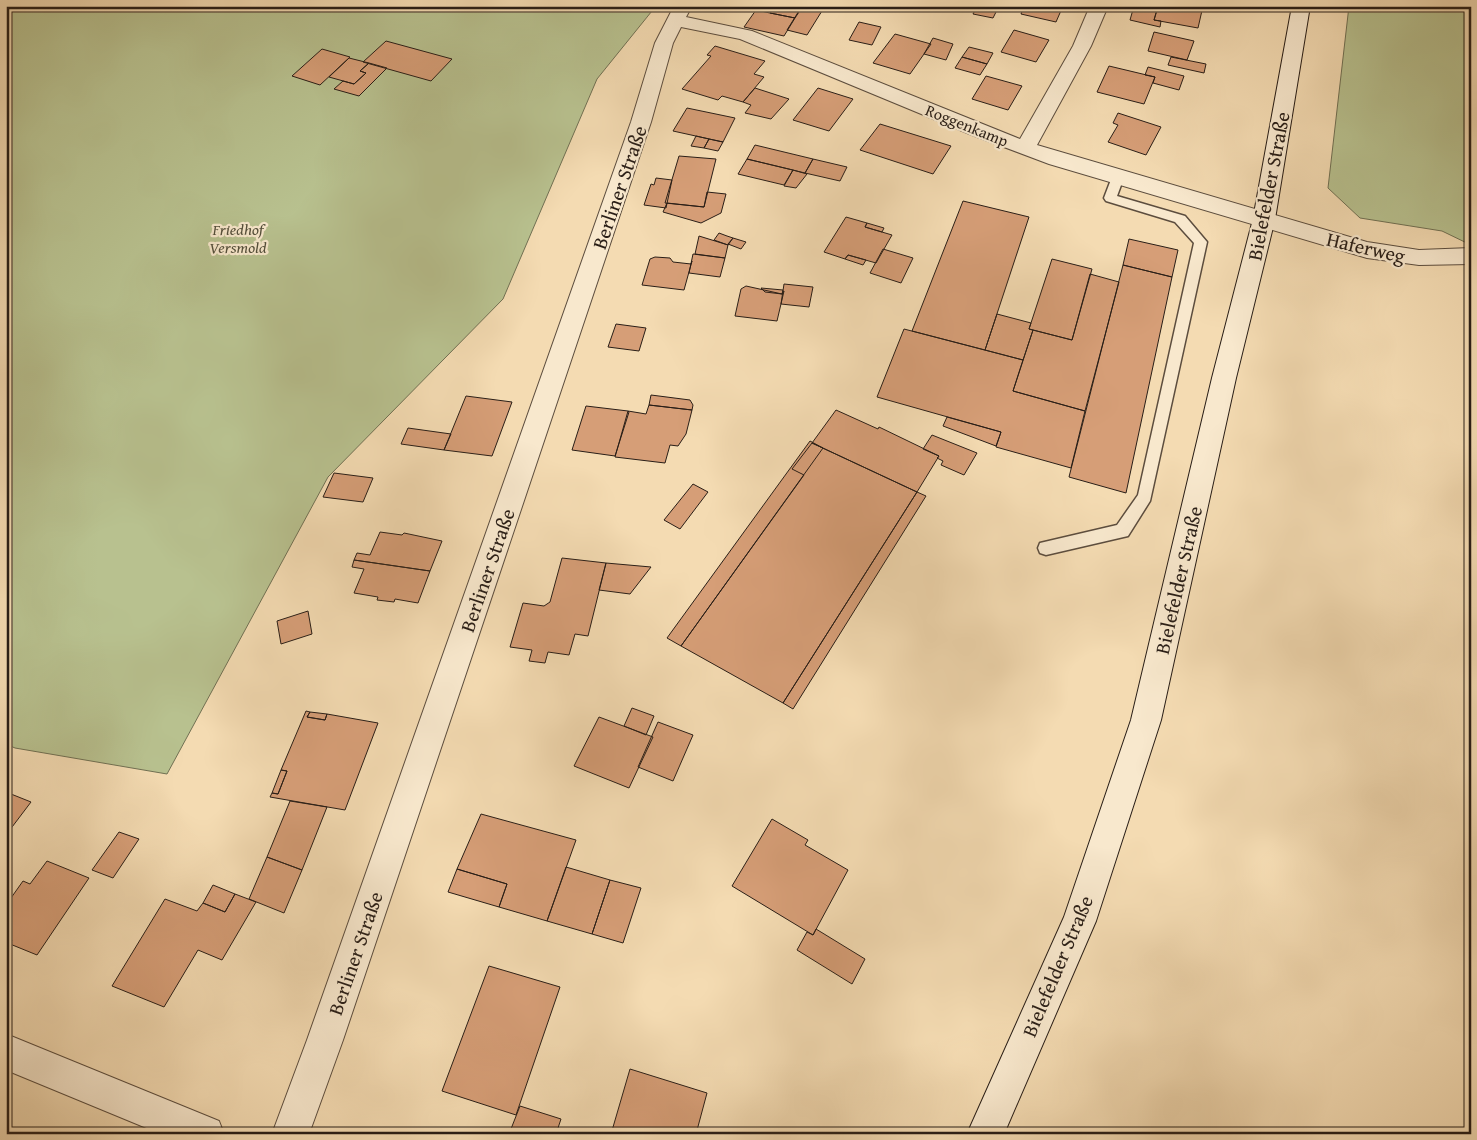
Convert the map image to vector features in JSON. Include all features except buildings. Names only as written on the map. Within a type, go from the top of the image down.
[{"type":"street","points":[[1025,148],[1082,46],[1099,6]]},
{"type":"street","name":"Bielefelder Straße","points":[[985,1134],[1079,921],[1146,720],[1224,378],[1264,219],[1301,6]]},
{"type":"street","name":"Roggenkamp","points":[[679,13],[745,35],[1025,148],[1264,219]]},
{"type":"street","name":"Berliner Straße","points":[[290,1134],[328,1031],[641,122],[664,43],[679,13]]},
{"type":"street","name":"Haferweg","points":[[1264,219],[1367,250],[1405,258],[1445,260],[1471,256]]},
{"type":"street","points":[[6,1052],[206,1134]]},
{"type":"lane","points":[[1046,548],[1122,531],[1145,497],[1201,242],[1180,219],[1110,198],[1118,177]]},
{"type":"green space","name":"Friedhof Versmold","points":[[6,6],[656,6],[597,79],[503,299],[328,477],[167,774],[15,748],[6,744]]},
{"type":"green space","points":[[1349,6],[1471,6],[1471,245],[1442,231],[1360,218],[1328,188]]}]
